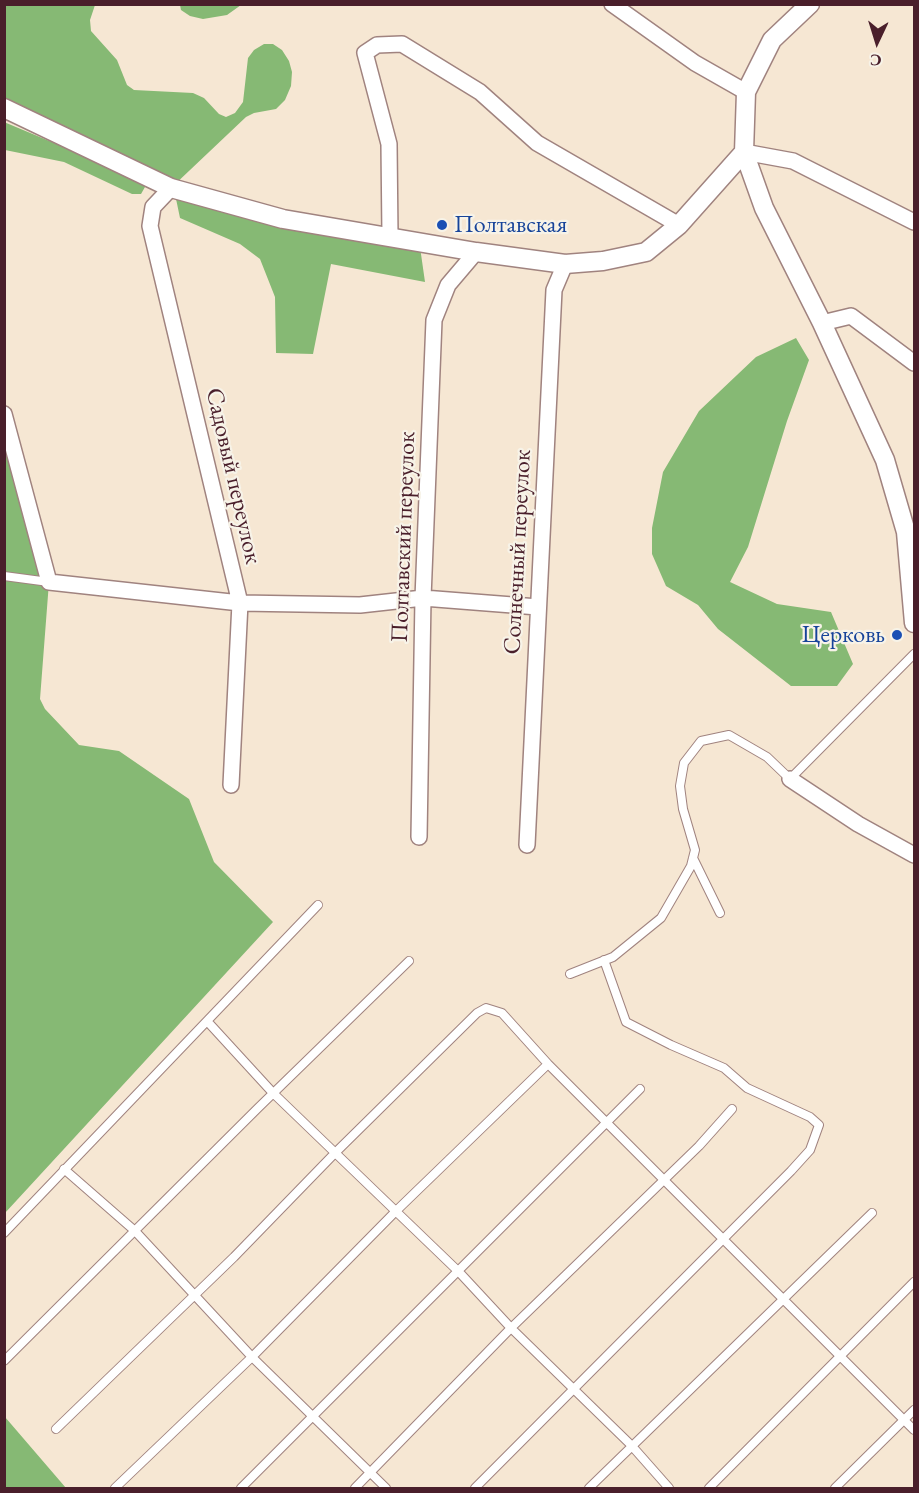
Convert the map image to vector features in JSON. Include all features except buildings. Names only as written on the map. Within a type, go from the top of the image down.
[{"type":"street","points":[[612,4],[695,63],[746,92]]},
{"type":"street","points":[[810,4],[772,40],[746,92],[744,152],[764,208],[822,324],[885,460],[906,532],[915,623]]},
{"type":"street","points":[[390,236],[389,144],[365,53],[377,45],[402,44],[480,92],[537,143],[679,225]]},
{"type":"street","points":[[4,108],[171,188],[283,219],[476,252],[566,264],[603,261],[646,252],[679,225],[744,152]]},
{"type":"street","points":[[744,152],[794,161],[915,222]]},
{"type":"street","name":"Садовый переулок","points":[[171,188],[153,207],[150,226],[240,603],[231,785]]},
{"type":"street","name":"Полтавский переулок","points":[[419,837],[423,598],[434,320],[448,285],[476,252]]},
{"type":"street","name":"Солнечный переулок","points":[[527,845],[554,290],[566,264]]},
{"type":"street","points":[[822,324],[851,316],[915,363]]},
{"type":"street","points":[[4,414],[50,582],[240,603],[360,604],[423,598],[538,607]]},
{"type":"street","points":[[790,779],[858,824],[915,855]]},
{"type":"lane","points":[[4,576],[50,582]]},
{"type":"lane","points":[[570,974],[613,957],[661,918],[691,866],[695,850],[683,808],[680,786],[684,763],[701,741],[729,735],[767,757],[790,779],[915,654]]},
{"type":"lane","points":[[693,858],[720,913]]},
{"type":"lane","points":[[4,1233],[318,906]]},
{"type":"lane","points":[[475,1488],[810,1150],[819,1125],[810,1117],[747,1088],[724,1068],[671,1046],[626,1022],[604,960]]},
{"type":"lane","points":[[4,1361],[409,961]]},
{"type":"lane","points":[[56,1429],[234,1257],[477,1013],[486,1008],[502,1013],[548,1064],[915,1431]]},
{"type":"lane","points":[[207,1021],[273,1093],[459,1272],[511,1328],[632,1445],[669,1488]]},
{"type":"lane","points":[[115,1488],[252,1357],[396,1211],[548,1064]]},
{"type":"lane","points":[[241,1488],[640,1089]]},
{"type":"lane","points":[[355,1488],[511,1328],[699,1146],[732,1109]]},
{"type":"lane","points":[[64,1169],[135,1231],[252,1357],[386,1488]]},
{"type":"lane","points":[[589,1488],[872,1213]]},
{"type":"lane","points":[[709,1488],[915,1282]]},
{"type":"lane","points":[[835,1488],[915,1410]]},
{"type":"green space","points":[[180,4],[241,5],[227,15],[203,19],[190,16],[181,10]]},
{"type":"green space","points":[[5,5],[95,5],[90,20],[91,31],[117,60],[127,85],[134,90],[193,93],[204,98],[219,114],[226,117],[235,113],[243,102],[248,58],[254,50],[264,44],[273,44],[282,50],[289,61],[292,72],[291,86],[285,100],[276,109],[254,113],[246,117],[171,188],[5,111]]},
{"type":"green space","points":[[4,122],[140,179],[145,187],[141,194],[132,194],[64,162],[5,150]]},
{"type":"green space","points":[[175,194],[420,247],[425,282],[331,264],[313,354],[276,353],[275,297],[260,259],[240,244],[180,218]]},
{"type":"green space","points":[[796,338],[809,360],[787,421],[748,547],[730,582],[777,604],[831,612],[853,664],[837,686],[791,686],[718,629],[698,605],[666,586],[652,554],[652,528],[663,472],[699,411],[756,357]]},
{"type":"green space","points":[[4,414],[49,582],[40,699],[45,709],[79,745],[119,751],[189,799],[214,862],[273,922],[5,1213]]},
{"type":"green space","points":[[5,1417],[66,1488],[5,1488]]},
{"type":"place","name":"Полтавская","points":[[442,225]]},
{"type":"place","name":"Церковь","points":[[897,635]]}]
